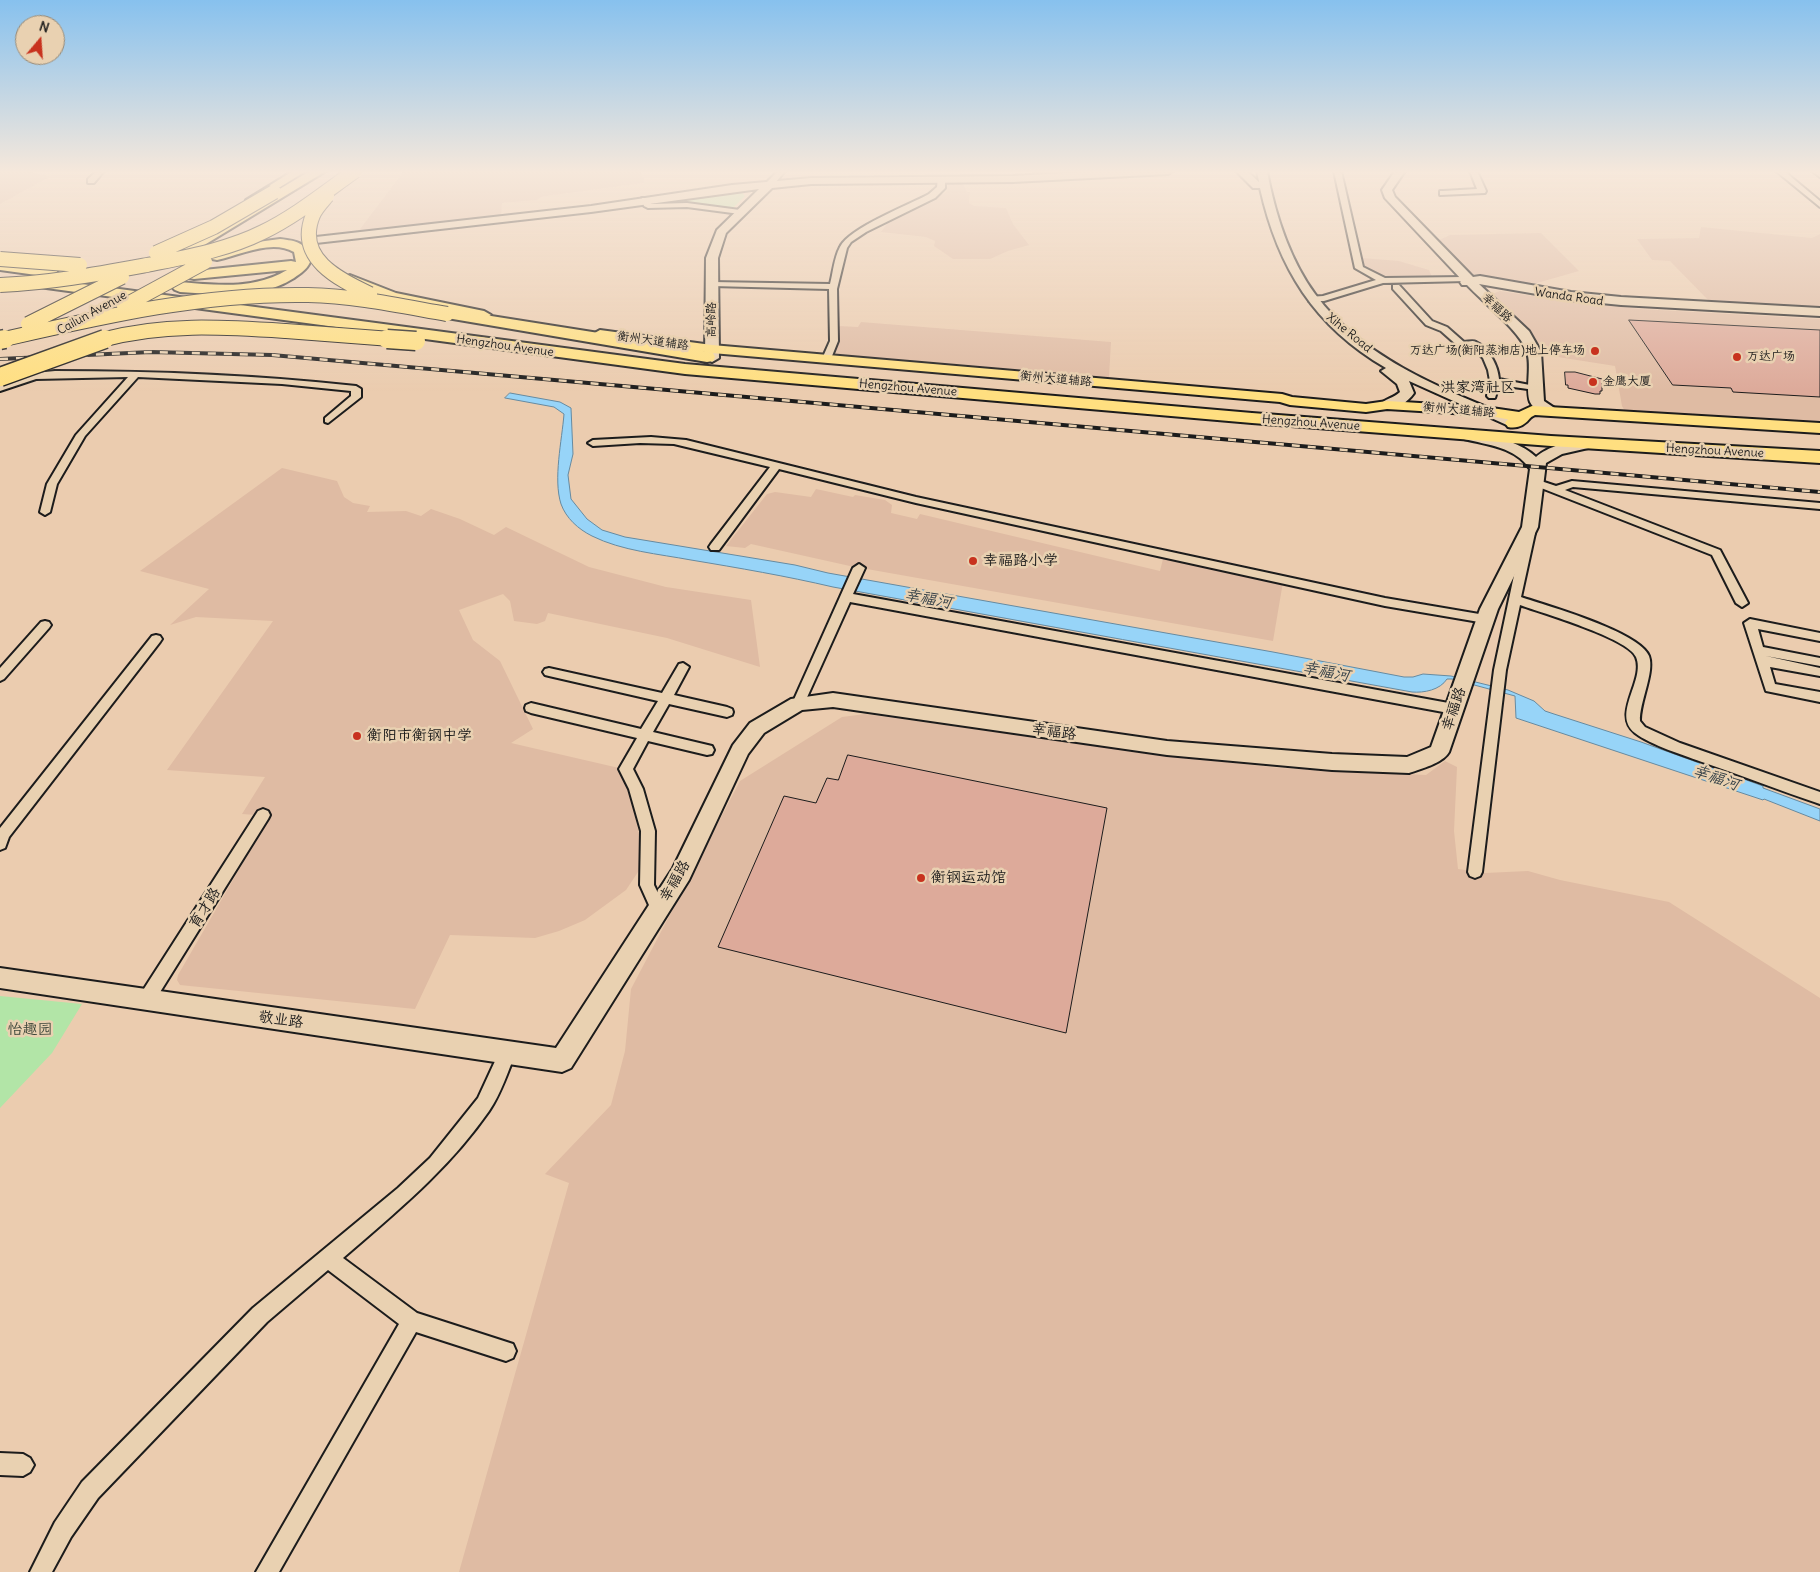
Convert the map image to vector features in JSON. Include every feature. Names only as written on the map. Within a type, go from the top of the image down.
[{"type":"highway","points":[[0,259],[76,266],[118,263],[143,257],[177,244]]},
{"type":"highway","points":[[0,334],[29,324],[60,309],[181,244]]},
{"type":"highway","name":"Cailun Avenue","points":[[0,353],[69,317],[196,244]]},
{"type":"highway","name":"Cailun Avenue","points":[[24,349],[91,314],[211,244]]},
{"type":"highway","points":[[0,287],[101,273],[188,257],[229,244]]},
{"type":"highway","points":[[0,370],[64,338],[214,257],[246,246],[269,244]]},
{"type":"highway","points":[[135,284],[231,290],[265,285],[289,275],[303,262],[304,256],[295,247],[277,244]]},
{"type":"highway","points":[[310,244],[320,265],[342,282],[380,298],[447,314]]},
{"type":"highway","points":[[133,265],[198,276],[298,264]]},
{"type":"highway","name":"Hengzhou Avenue","points":[[0,266],[555,340],[1362,410],[1522,416],[1820,442]]},
{"type":"highway","name":"Hengzhou Avenue","points":[[0,278],[686,369],[1252,418],[1592,443],[1820,457]]},
{"type":"highway","points":[[0,287],[77,288]]},
{"type":"highway","points":[[0,340],[151,308],[249,295],[287,294],[337,296],[662,348],[712,354]]},
{"type":"highway","points":[[0,377],[90,343],[119,335],[174,327],[229,327],[547,352]]},
{"type":"main road","points":[[133,265],[171,244]]},
{"type":"main road","name":"衡州大道辅路","points":[[317,244],[319,262],[359,284],[409,301],[712,354],[828,359],[1282,398],[1290,401],[1362,410],[1387,405],[1485,411],[1522,416],[1552,411],[1820,428]]},
{"type":"street","name":"高岭路","points":[[712,354],[712,258],[717,244]]},
{"type":"street","points":[[828,359],[834,341],[834,287],[845,244]]},
{"type":"street","name":"Xihe Road","points":[[1275,244],[1303,299],[1327,326],[1395,376],[1406,388],[1407,393],[1404,398],[1387,405]]},
{"type":"street","name":"Xihe Road","points":[[1283,244],[1312,299],[1337,325],[1387,362],[1458,400],[1485,411]]},
{"type":"street","points":[[1354,244],[1359,268],[1383,281]]},
{"type":"street","name":"幸福路","points":[[1435,244],[1524,334],[1531,350]]},
{"type":"street","points":[[1312,299],[1324,298],[1383,281],[1470,281]]},
{"type":"street","name":"Wanda Road","points":[[1470,281],[1623,304],[1820,313]]},
{"type":"street","name":"Wanda Road","points":[[1470,281],[1571,296],[1622,301],[1820,313]]},
{"type":"street","points":[[712,284],[834,287]]},
{"type":"street","points":[[1396,287],[1430,323],[1444,329],[1462,345],[1473,344],[1481,350],[1492,363],[1495,371],[1492,396]]},
{"type":"street","points":[[1522,416],[1532,388],[1531,350]]},
{"type":"street","points":[[1531,350],[1537,402],[1542,407],[1552,411]]},
{"type":"street","points":[[0,388],[35,376],[55,374],[136,374],[282,381],[356,389],[356,397],[328,420]]},
{"type":"street","points":[[45,512],[52,484],[81,435],[136,374]]},
{"type":"street","points":[[1495,381],[1532,388]]},
{"type":"street","points":[[1462,434],[1510,446],[1533,460],[1536,475],[1556,490],[1716,553],[1742,603]]},
{"type":"street","points":[[594,443],[668,440],[916,500],[1062,532],[1385,602],[1485,619]]},
{"type":"street","points":[[1536,475],[1542,458],[1554,451],[1592,443]]},
{"type":"street","points":[[715,548],[777,465]]},
{"type":"street","name":"幸福路","points":[[562,1060],[681,874],[740,750],[757,728],[798,704],[833,700],[1167,748],[1332,762],[1409,765],[1439,752],[1485,619],[1530,527],[1536,475]]},
{"type":"street","points":[[1556,490],[1572,484],[1820,506]]},
{"type":"street","points":[[1475,872],[1500,670],[1530,527]]},
{"type":"street","points":[[798,704],[858,570]]},
{"type":"street","points":[[846,595],[1454,709]]},
{"type":"street","points":[[1516,598],[1618,636],[1634,646],[1643,657],[1643,670],[1632,713],[1633,722],[1640,730],[1675,746],[1820,798]]},
{"type":"street","points":[[1820,636],[1750,623],[1770,688],[1820,698]]},
{"type":"street","points":[[0,676],[45,625]]},
{"type":"street","points":[[0,844],[3,835],[156,639]]},
{"type":"street","points":[[1760,656],[1820,662]]},
{"type":"street","points":[[1760,656],[1820,672]]},
{"type":"street","points":[[658,909],[647,884],[648,831],[636,789],[626,769],[682,667]]},
{"type":"street","points":[[550,672],[727,712]]},
{"type":"street","points":[[531,708],[707,750]]},
{"type":"street","name":"育才路","points":[[146,1000],[263,816]]},
{"type":"street","name":"敬业路","points":[[0,978],[562,1060]]},
{"type":"street","points":[[41,1572],[68,1518],[90,1490],[260,1316],[404,1194],[436,1164],[484,1104],[508,1052]]},
{"type":"street","points":[[327,1258],[412,1321],[506,1351]]},
{"type":"street","points":[[266,1572],[412,1321]]},
{"type":"street","points":[[0,1464],[23,1465]]},
{"type":"shaded area","points":[[934,244],[1029,245],[990,259],[953,259]]},
{"type":"shaded area","points":[[1440,244],[1552,244],[1579,271],[1530,285],[1466,271]]},
{"type":"shaded area","points":[[1641,244],[1820,244],[1820,308],[1710,302],[1670,261],[1652,260]]},
{"type":"shaded area","points":[[1362,258],[1399,261],[1429,270],[1433,279],[1382,278],[1365,270]]},
{"type":"shaded area","points":[[1500,291],[1579,303],[1640,309],[1820,319],[1820,425],[1626,413],[1622,406],[1615,366],[1545,355],[1542,348],[1522,324],[1492,294]]},
{"type":"shaded area","points":[[861,322],[1111,342],[1109,377],[835,354],[840,340],[838,326],[858,327]]},
{"type":"shaded area","name":"衡阳市衡钢中学","points":[[282,468],[337,481],[344,497],[353,503],[370,506],[367,512],[406,511],[421,516],[431,509],[460,519],[494,535],[506,527],[589,567],[666,587],[751,600],[760,667],[667,638],[548,613],[545,621],[537,624],[514,621],[510,601],[503,594],[459,610],[473,640],[500,661],[533,729],[511,743],[619,768],[628,784],[641,843],[642,866],[626,890],[585,920],[559,931],[535,938],[450,935],[415,1009],[180,985],[177,980],[178,975],[270,816],[242,814],[265,777],[167,770],[273,621],[196,617],[170,625],[209,589],[140,571]]},
{"type":"shaded area","name":"幸福路小学","points":[[816,489],[853,497],[855,495],[885,500],[892,505],[891,513],[917,519],[920,514],[1160,571],[1164,555],[1283,582],[1273,641],[850,566],[751,544],[745,548],[726,546],[767,494],[775,492],[811,497]]},
{"type":"shaded area","points":[[865,714],[1164,755],[1279,768],[1426,775],[1445,761],[1457,767],[1454,831],[1458,869],[1485,873],[1528,871],[1560,880],[1669,902],[1820,998],[1820,1572],[459,1572],[569,1183],[545,1174],[611,1105],[625,1051],[631,989],[740,781],[842,717]]},
{"type":"green space","name":"怡趣园","points":[[0,996],[82,1004],[52,1053],[0,1108]]},
{"type":"water","name":"幸福河","points":[[510,393],[560,402],[571,408],[573,454],[568,475],[571,499],[587,519],[602,530],[625,537],[795,565],[828,573],[1404,677],[1423,674],[1451,676],[1508,690],[1534,701],[1545,711],[1641,742],[1763,786],[1763,788],[1820,809],[1820,821],[1764,799],[1516,718],[1515,696],[1452,679],[1447,679],[1440,686],[1431,690],[1412,692],[833,587],[616,545],[582,530],[573,523],[561,504],[558,471],[564,414],[554,407],[505,398]]},
{"type":"building","name":"万达广场","points":[[1629,320],[1820,330],[1820,397],[1733,392],[1731,388],[1673,385]]},
{"type":"building","name":"金鹰大厦","points":[[1565,372],[1575,372],[1602,379],[1602,391],[1600,391],[1600,394],[1595,394],[1568,388]]},
{"type":"building","name":"衡钢运动馆","points":[[848,755],[1107,808],[1066,1033],[718,947],[784,796],[816,803],[827,778],[838,780]]},
{"type":"railway","points":[[0,359],[151,352],[272,355],[1820,492]]},
{"type":"place","name":"万达广场(衡阳蒸湘店)地上停车场","points":[[1595,351]]},
{"type":"place","name":"万达广场","points":[[1737,357]]},
{"type":"place","name":"金鹰大厦","points":[[1593,382]]},
{"type":"place","name":"幸福路小学","points":[[973,561]]},
{"type":"place","name":"衡阳市衡钢中学","points":[[357,736]]},
{"type":"place","name":"衡钢运动馆","points":[[921,878]]},
{"type":"district","name":"洪家湾社区","points":[[1478,388]]}]
